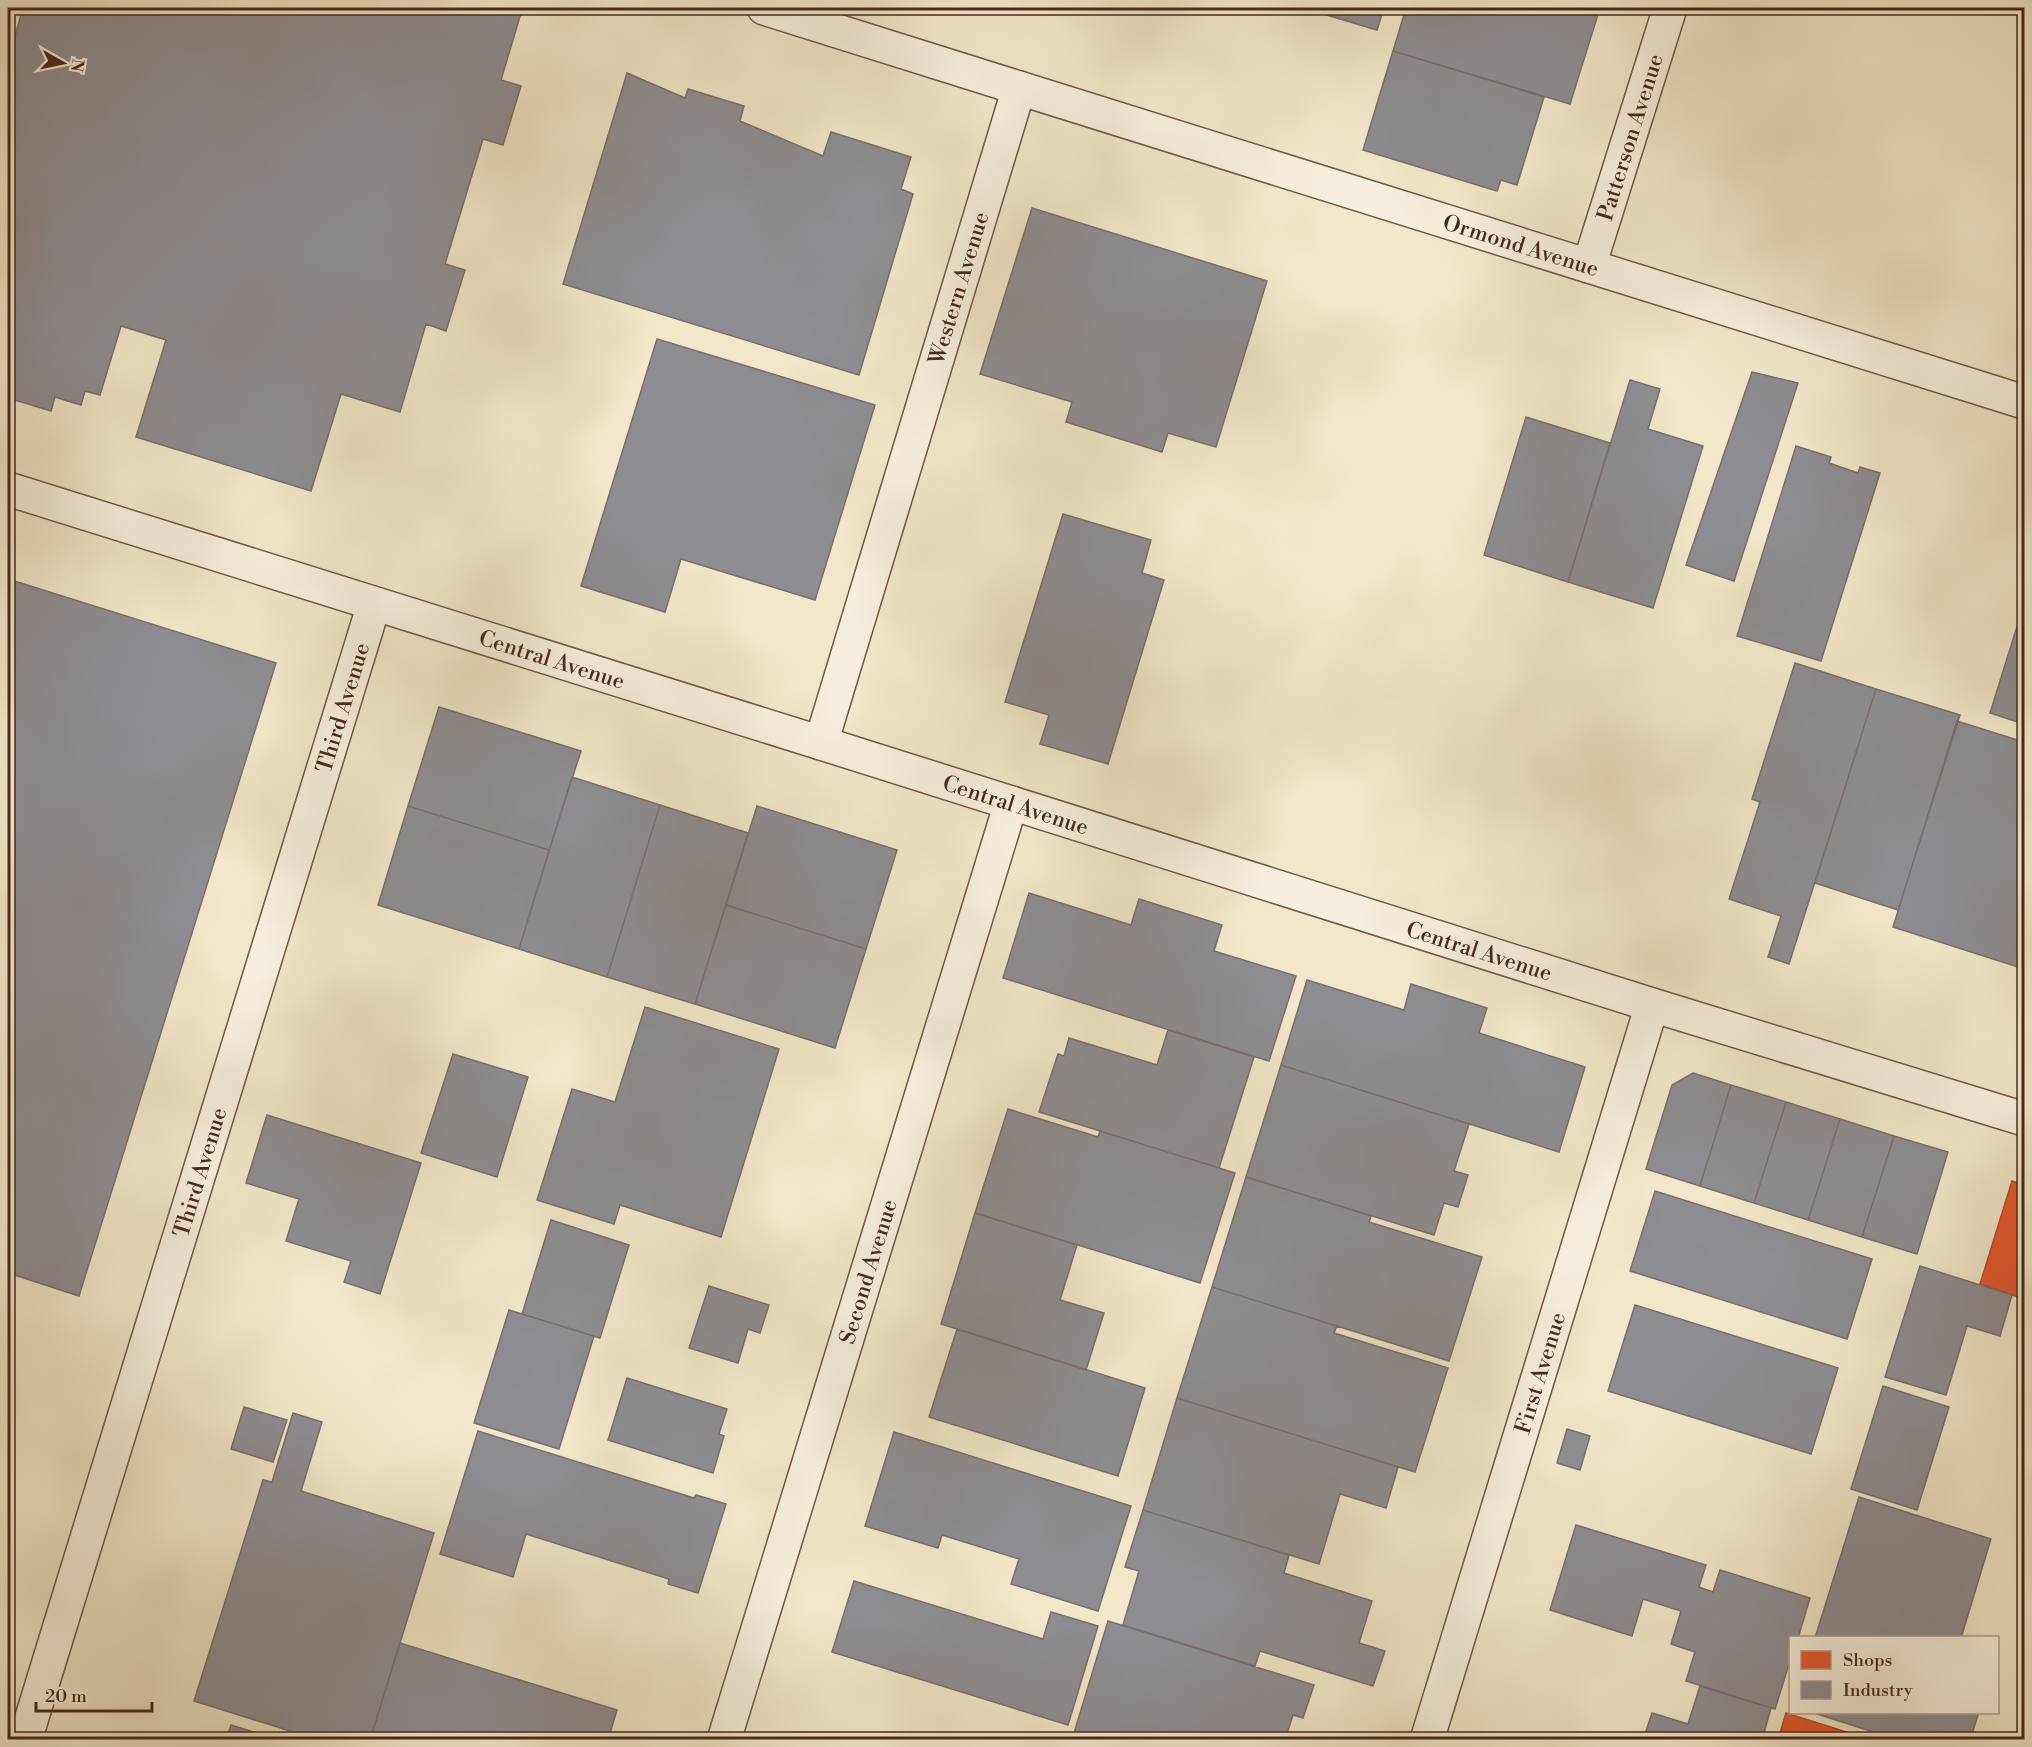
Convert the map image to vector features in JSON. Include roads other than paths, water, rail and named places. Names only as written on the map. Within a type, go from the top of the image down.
[{"type":"street","points":[[764,8],[1019,88]]},
{"type":"street","name":"Patterson Avenue","points":[[1589,266],[1670,8]]},
{"type":"street","name":"Ormond Avenue","points":[[1019,88],[2025,402]]},
{"type":"street","name":"Western Avenue","points":[[821,742],[1019,88]]},
{"type":"street","name":"Central Avenue","points":[[8,489],[821,742],[1652,1005],[2025,1119]]},
{"type":"street","name":"Third Avenue","points":[[25,1740],[374,604]]},
{"type":"street","name":"Second Avenue","points":[[724,1740],[1011,803]]},
{"type":"street","name":"First Avenue","points":[[1427,1740],[1652,1005]]}]
